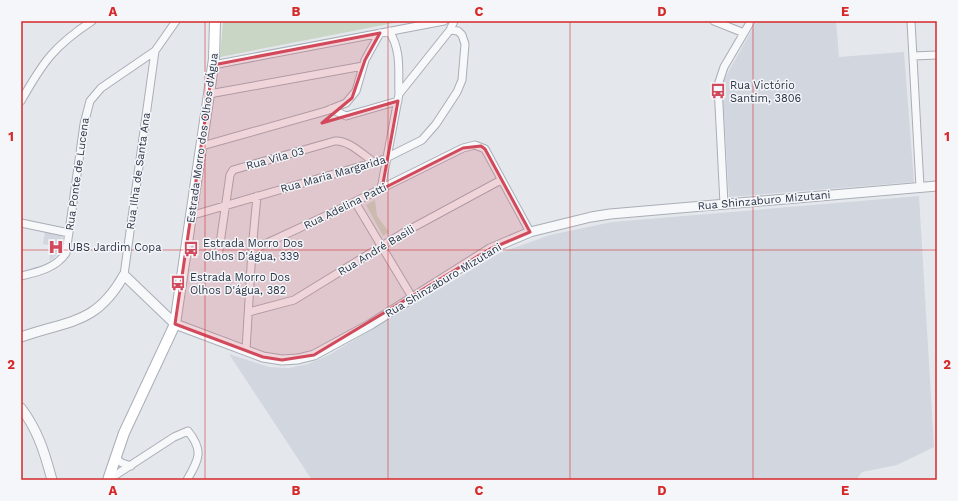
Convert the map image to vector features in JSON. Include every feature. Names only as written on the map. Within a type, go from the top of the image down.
[{"type":"main road","name":"Estrada Morro dos Olhos d'Água","points":[[108,480],[115,458],[175,324],[213,65],[215,21]]},
{"type":"street","points":[[21,101],[50,54],[69,36],[92,21]]},
{"type":"street","name":"Rua Ilha de Santa Ana","points":[[21,337],[76,321],[92,313],[109,298],[124,275],[155,51],[176,21]]},
{"type":"street","points":[[213,65],[444,21]]},
{"type":"street","points":[[331,109],[346,116],[399,98],[454,30],[454,21]]},
{"type":"street","points":[[714,21],[744,33]]},
{"type":"street","points":[[724,204],[718,85],[724,68],[751,21]]},
{"type":"street","points":[[911,21],[920,187]]},
{"type":"street","name":"Rua Maria Margarida","points":[[190,216],[388,158],[422,140],[436,124],[457,92],[463,74],[465,53],[464,39],[454,30]]},
{"type":"street","points":[[381,189],[399,98],[398,53],[389,31]]},
{"type":"street","points":[[202,146],[340,106],[352,98],[356,91],[368,53],[380,33]]},
{"type":"street","name":"Rua Ponte de Lucena","points":[[21,276],[42,270],[61,260],[66,253],[84,124],[90,101],[102,88],[155,51]]},
{"type":"street","points":[[913,56],[937,55]]},
{"type":"street","points":[[209,94],[363,66]]},
{"type":"street","name":"Rua Vila 03","points":[[218,256],[230,175],[236,168],[340,140],[374,162]]},
{"type":"street","name":"Rua Adelina Patti","points":[[252,250],[355,202],[463,148],[475,145],[485,149],[501,180]]},
{"type":"street","points":[[501,180],[530,232]]},
{"type":"street","name":"Rua André Basili","points":[[249,312],[294,300],[381,245],[501,180]]},
{"type":"street","name":"Rua Shinzaburo Mizutani","points":[[124,275],[175,324],[246,350],[282,360],[298,359],[314,355],[371,324],[490,249],[530,232],[604,215],[937,186]]},
{"type":"street","points":[[246,350],[257,196]]},
{"type":"street","points":[[355,202],[412,298]]},
{"type":"street","points":[[21,223],[69,233]]},
{"type":"street","points":[[21,408],[38,434],[45,452],[52,480]]},
{"type":"street","points":[[108,480],[174,437],[188,431],[197,443],[199,452],[197,463],[187,480]]},
{"type":"street","points":[[115,458],[122,463],[131,466]]},
{"type":"highlighted area","points":[[380,33],[365,60],[352,98],[322,123],[398,101],[382,189],[463,148],[481,146],[485,149],[530,232],[490,249],[314,355],[282,360],[263,357],[175,324],[213,65]]},
{"type":"shaded area","points":[[757,21],[836,21],[839,57],[904,52],[914,182],[729,197],[722,83]]},
{"type":"shaded area","points":[[919,196],[934,447],[897,465],[862,472],[856,480],[312,480],[229,354],[269,367],[289,368],[308,364],[329,355],[500,253],[550,235],[612,222]]},
{"type":"shaded area","name":"UBS Jardim Copa","points":[[45,232],[62,236],[63,240],[61,250],[50,261],[49,245],[43,244]]},
{"type":"green space","points":[[223,21],[404,21],[220,57]]},
{"type":"green space","points":[[375,200],[377,216],[389,232],[383,236],[366,205]]},
{"type":"place","name":"Rua Victório Santim, 3806","points":[[718,91]]},
{"type":"place","name":"UBS Jardim Copa","points":[[56,247]]},
{"type":"place","name":"Estrada Morro Dos Olhos D'água, 339","points":[[191,249]]},
{"type":"place","name":"Estrada Morro Dos Olhos D'água, 382","points":[[178,283]]}]
